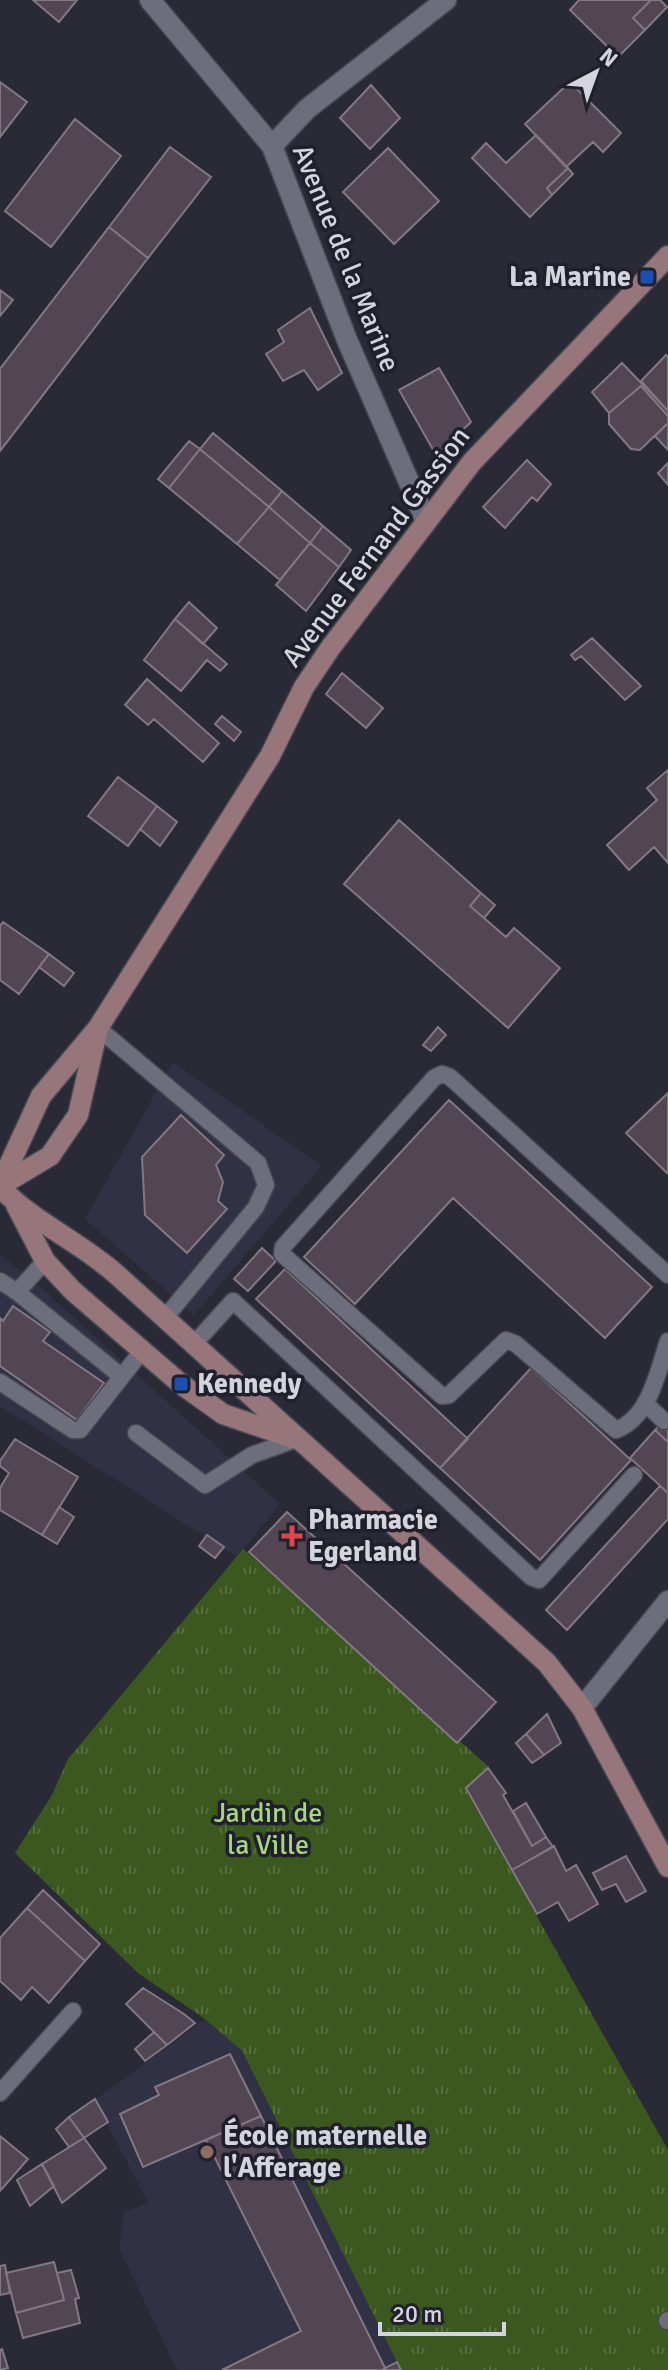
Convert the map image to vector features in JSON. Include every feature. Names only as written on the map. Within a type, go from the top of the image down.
[{"type":"street","name":"Avenue de la Marine","points":[[150,0],[272,146],[347,340],[426,521]]},
{"type":"street","points":[[272,146],[307,109],[446,0]]},
{"type":"street","name":"Avenue Fernand Gassion","points":[[0,1186],[41,1096],[98,1028],[270,756],[304,687],[426,521],[502,430],[668,256]]},
{"type":"street","name":"Avenue Fernand Gassion","points":[[0,1186],[50,1156],[78,1115],[98,1028]]},
{"type":"street","points":[[0,1186],[15,1203],[45,1261],[73,1291],[142,1351],[223,1414],[297,1439]]},
{"type":"street","points":[[15,1203],[101,1260],[547,1663],[582,1708],[668,1867]]},
{"type":"street","points":[[582,1708],[668,1601]]},
{"type":"lane","points":[[98,1028],[258,1163],[266,1185],[256,1207],[165,1318]]},
{"type":"lane","points":[[668,1275],[450,1077],[442,1074],[434,1078],[283,1247],[282,1254],[442,1396],[449,1395],[506,1340],[516,1344],[616,1430],[624,1427],[652,1392],[668,1341]]},
{"type":"lane","points":[[17,1292],[45,1261]]},
{"type":"lane","points":[[0,1281],[121,1376]]},
{"type":"lane","points":[[194,1344],[233,1301],[531,1577],[539,1580],[634,1475]]},
{"type":"lane","points":[[0,1382],[73,1430],[80,1430],[142,1351]]},
{"type":"lane","points":[[645,1403],[664,1421]]},
{"type":"lane","points":[[136,1433],[205,1485],[252,1455],[297,1439]]},
{"type":"lane","points":[[0,2093],[73,2011]]},
{"type":"shaded area","points":[[173,1062],[322,1166],[194,1315],[85,1219]]},
{"type":"shaded area","points":[[0,1255],[29,1277],[280,1504],[237,1557],[0,1406]]},
{"type":"shaded area","name":"École maternelle l'Afferage","points":[[205,2019],[242,2051],[397,2362],[381,2370],[177,2370],[119,2248],[124,2212],[148,2203],[95,2100]]},
{"type":"green space","name":"Jardin de la Ville","points":[[243,1549],[489,1767],[466,1790],[668,2150],[668,2370],[401,2370],[242,2051],[205,2019],[138,1973],[15,1853],[52,1795],[68,1759]]},
{"type":"building","points":[[33,0],[77,0],[59,22]]},
{"type":"building","points":[[579,0],[651,0],[633,18],[645,30],[618,57],[570,10]]},
{"type":"building","points":[[651,0],[660,0],[667,7],[645,30],[633,18]]},
{"type":"building","points":[[0,82],[27,102],[0,137]]},
{"type":"building","points":[[570,82],[621,133],[603,152],[593,142],[566,167],[525,124]]},
{"type":"building","points":[[371,85],[400,118],[370,149],[340,118]]},
{"type":"building","points":[[75,119],[121,156],[51,247],[5,211]]},
{"type":"building","points":[[536,135],[568,168],[547,188],[552,195],[530,217],[472,158],[486,143],[506,163]]},
{"type":"building","points":[[170,147],[211,177],[148,258],[109,227]]},
{"type":"building","points":[[388,148],[439,201],[394,244],[343,192]]},
{"type":"building","points":[[568,168],[573,174],[552,195],[547,188]]},
{"type":"building","points":[[109,227],[148,258],[0,451],[0,369]]},
{"type":"building","points":[[0,290],[13,300],[0,316]]},
{"type":"building","points":[[310,308],[342,373],[318,390],[304,370],[283,381],[266,354],[284,342],[278,330]]},
{"type":"building","points":[[666,355],[668,357],[668,411],[641,381]]},
{"type":"building","points":[[622,363],[668,411],[668,416],[641,386],[609,413],[592,392]]},
{"type":"building","points":[[439,368],[471,422],[436,455],[399,390]]},
{"type":"building","points":[[641,386],[668,416],[668,423],[640,450],[631,449],[609,424],[609,413]]},
{"type":"building","points":[[668,423],[668,450],[655,436]]},
{"type":"building","points":[[213,433],[282,491],[269,507],[200,449]]},
{"type":"building","points":[[189,441],[200,449],[169,488],[158,479]]},
{"type":"building","points":[[200,449],[269,507],[237,544],[169,488]]},
{"type":"building","points":[[527,460],[551,484],[537,501],[532,497],[505,528],[483,507]]},
{"type":"building","points":[[668,463],[668,485],[658,473]]},
{"type":"building","points":[[282,491],[323,526],[310,543],[269,507]]},
{"type":"building","points":[[269,507],[310,543],[280,580],[237,544]]},
{"type":"building","points":[[323,526],[351,550],[339,567],[310,543]]},
{"type":"building","points":[[310,543],[339,567],[306,611],[276,585]]},
{"type":"building","points":[[189,602],[217,628],[203,644],[175,619]]},
{"type":"building","points":[[175,619],[227,664],[220,671],[207,660],[181,691],[144,660]]},
{"type":"building","points":[[592,638],[641,686],[625,700],[581,656],[575,660],[571,655]]},
{"type":"building","points":[[342,673],[383,708],[366,728],[326,694]]},
{"type":"building","points":[[147,679],[219,743],[203,762],[154,719],[148,725],[125,705]]},
{"type":"building","points":[[222,716],[241,732],[234,741],[215,724]]},
{"type":"building","points":[[668,770],[668,863],[654,847],[629,870],[607,845],[657,800],[647,788]]},
{"type":"building","points":[[118,777],[157,806],[128,846],[88,816]]},
{"type":"building","points":[[157,806],[177,822],[160,846],[140,829]]},
{"type":"building","points":[[399,820],[481,893],[470,906],[506,937],[514,928],[560,968],[508,1028],[344,884]]},
{"type":"building","points":[[481,893],[495,905],[484,918],[470,906]]},
{"type":"building","points":[[3,922],[49,954],[19,994],[0,980],[0,926]]},
{"type":"building","points":[[49,954],[74,973],[64,986],[39,967]]},
{"type":"building","points":[[438,1027],[446,1035],[431,1051],[423,1045]]},
{"type":"building","points":[[668,1093],[668,1172],[667,1173],[626,1133]]},
{"type":"building","points":[[449,1100],[652,1287],[605,1338],[453,1198],[355,1304],[304,1257]]},
{"type":"building","points":[[181,1115],[224,1155],[216,1165],[223,1182],[218,1201],[227,1209],[187,1253],[145,1215],[142,1157]]},
{"type":"building","points":[[262,1248],[276,1261],[248,1291],[234,1279]]},
{"type":"building","points":[[285,1269],[468,1439],[440,1468],[256,1299]]},
{"type":"building","points":[[13,1306],[50,1332],[43,1341],[104,1383],[77,1420],[0,1366],[0,1318],[3,1321]]},
{"type":"building","points":[[531,1368],[631,1460],[540,1560],[440,1468]]},
{"type":"building","points":[[668,1416],[668,1442],[655,1430]]},
{"type":"building","points":[[655,1430],[668,1442],[668,1493],[630,1458]]},
{"type":"building","points":[[15,1439],[78,1477],[42,1535],[0,1510],[0,1488],[9,1473],[0,1466],[0,1461]]},
{"type":"building","points":[[660,1486],[668,1493],[668,1519],[567,1630],[546,1610]]},
{"type":"building","points":[[59,1507],[74,1517],[57,1544],[42,1535]]},
{"type":"building","points":[[287,1512],[496,1702],[457,1743],[249,1552]]},
{"type":"building","points":[[207,1535],[224,1547],[215,1558],[199,1546]]},
{"type":"building","points":[[547,1714],[561,1743],[544,1755],[526,1734]]},
{"type":"building","points":[[526,1734],[544,1755],[532,1763],[516,1743]]},
{"type":"building","points":[[488,1768],[506,1793],[503,1795],[532,1846],[546,1837],[553,1847],[512,1870],[466,1788]]},
{"type":"building","points":[[526,1803],[546,1837],[532,1846],[513,1811]]},
{"type":"building","points":[[554,1846],[566,1871],[576,1865],[598,1904],[569,1921],[558,1902],[537,1914],[512,1870]]},
{"type":"building","points":[[626,1856],[646,1891],[626,1902],[616,1884],[602,1890],[593,1873]]},
{"type":"building","points":[[43,1890],[100,1944],[85,1961],[27,1908]]},
{"type":"building","points":[[27,1908],[85,1961],[49,2003],[32,1987],[21,2000],[0,1981],[0,1938]]},
{"type":"building","points":[[143,1988],[195,2023],[167,2045],[126,2004]]},
{"type":"building","points":[[154,2032],[167,2045],[145,2061],[135,2049]]},
{"type":"building","points":[[230,2054],[261,2116],[143,2167],[120,2114],[159,2095],[155,2087]]},
{"type":"building","points":[[95,2099],[108,2122],[84,2138],[69,2117]]},
{"type":"building","points":[[261,2116],[385,2368],[382,2370],[222,2370],[301,2331],[206,2140]]},
{"type":"building","points":[[69,2117],[84,2138],[69,2147],[56,2129]]},
{"type":"building","points":[[0,2136],[28,2159],[0,2191]]},
{"type":"building","points":[[84,2138],[106,2168],[62,2203],[42,2164]]},
{"type":"building","points":[[42,2164],[54,2186],[30,2206],[17,2180]]},
{"type":"building","points":[[54,2262],[64,2300],[16,2313],[6,2273]]},
{"type":"building","points":[[5,2265],[10,2293],[0,2295],[0,2266]]},
{"type":"building","points":[[71,2270],[79,2298],[75,2299],[80,2323],[23,2338],[16,2313],[64,2300],[57,2273]]},
{"type":"building","points":[[0,2350],[8,2368],[0,2370]]},
{"type":"building","points":[[397,2362],[401,2370],[382,2370],[385,2368]]},
{"type":"place","name":"La Marine","points":[[647,277]]},
{"type":"place","name":"Kennedy","points":[[181,1384]]},
{"type":"place","name":"Pharmacie Egerland","points":[[292,1536]]},
{"type":"place","name":"École maternelle l'Afferage","points":[[207,2152]]}]
